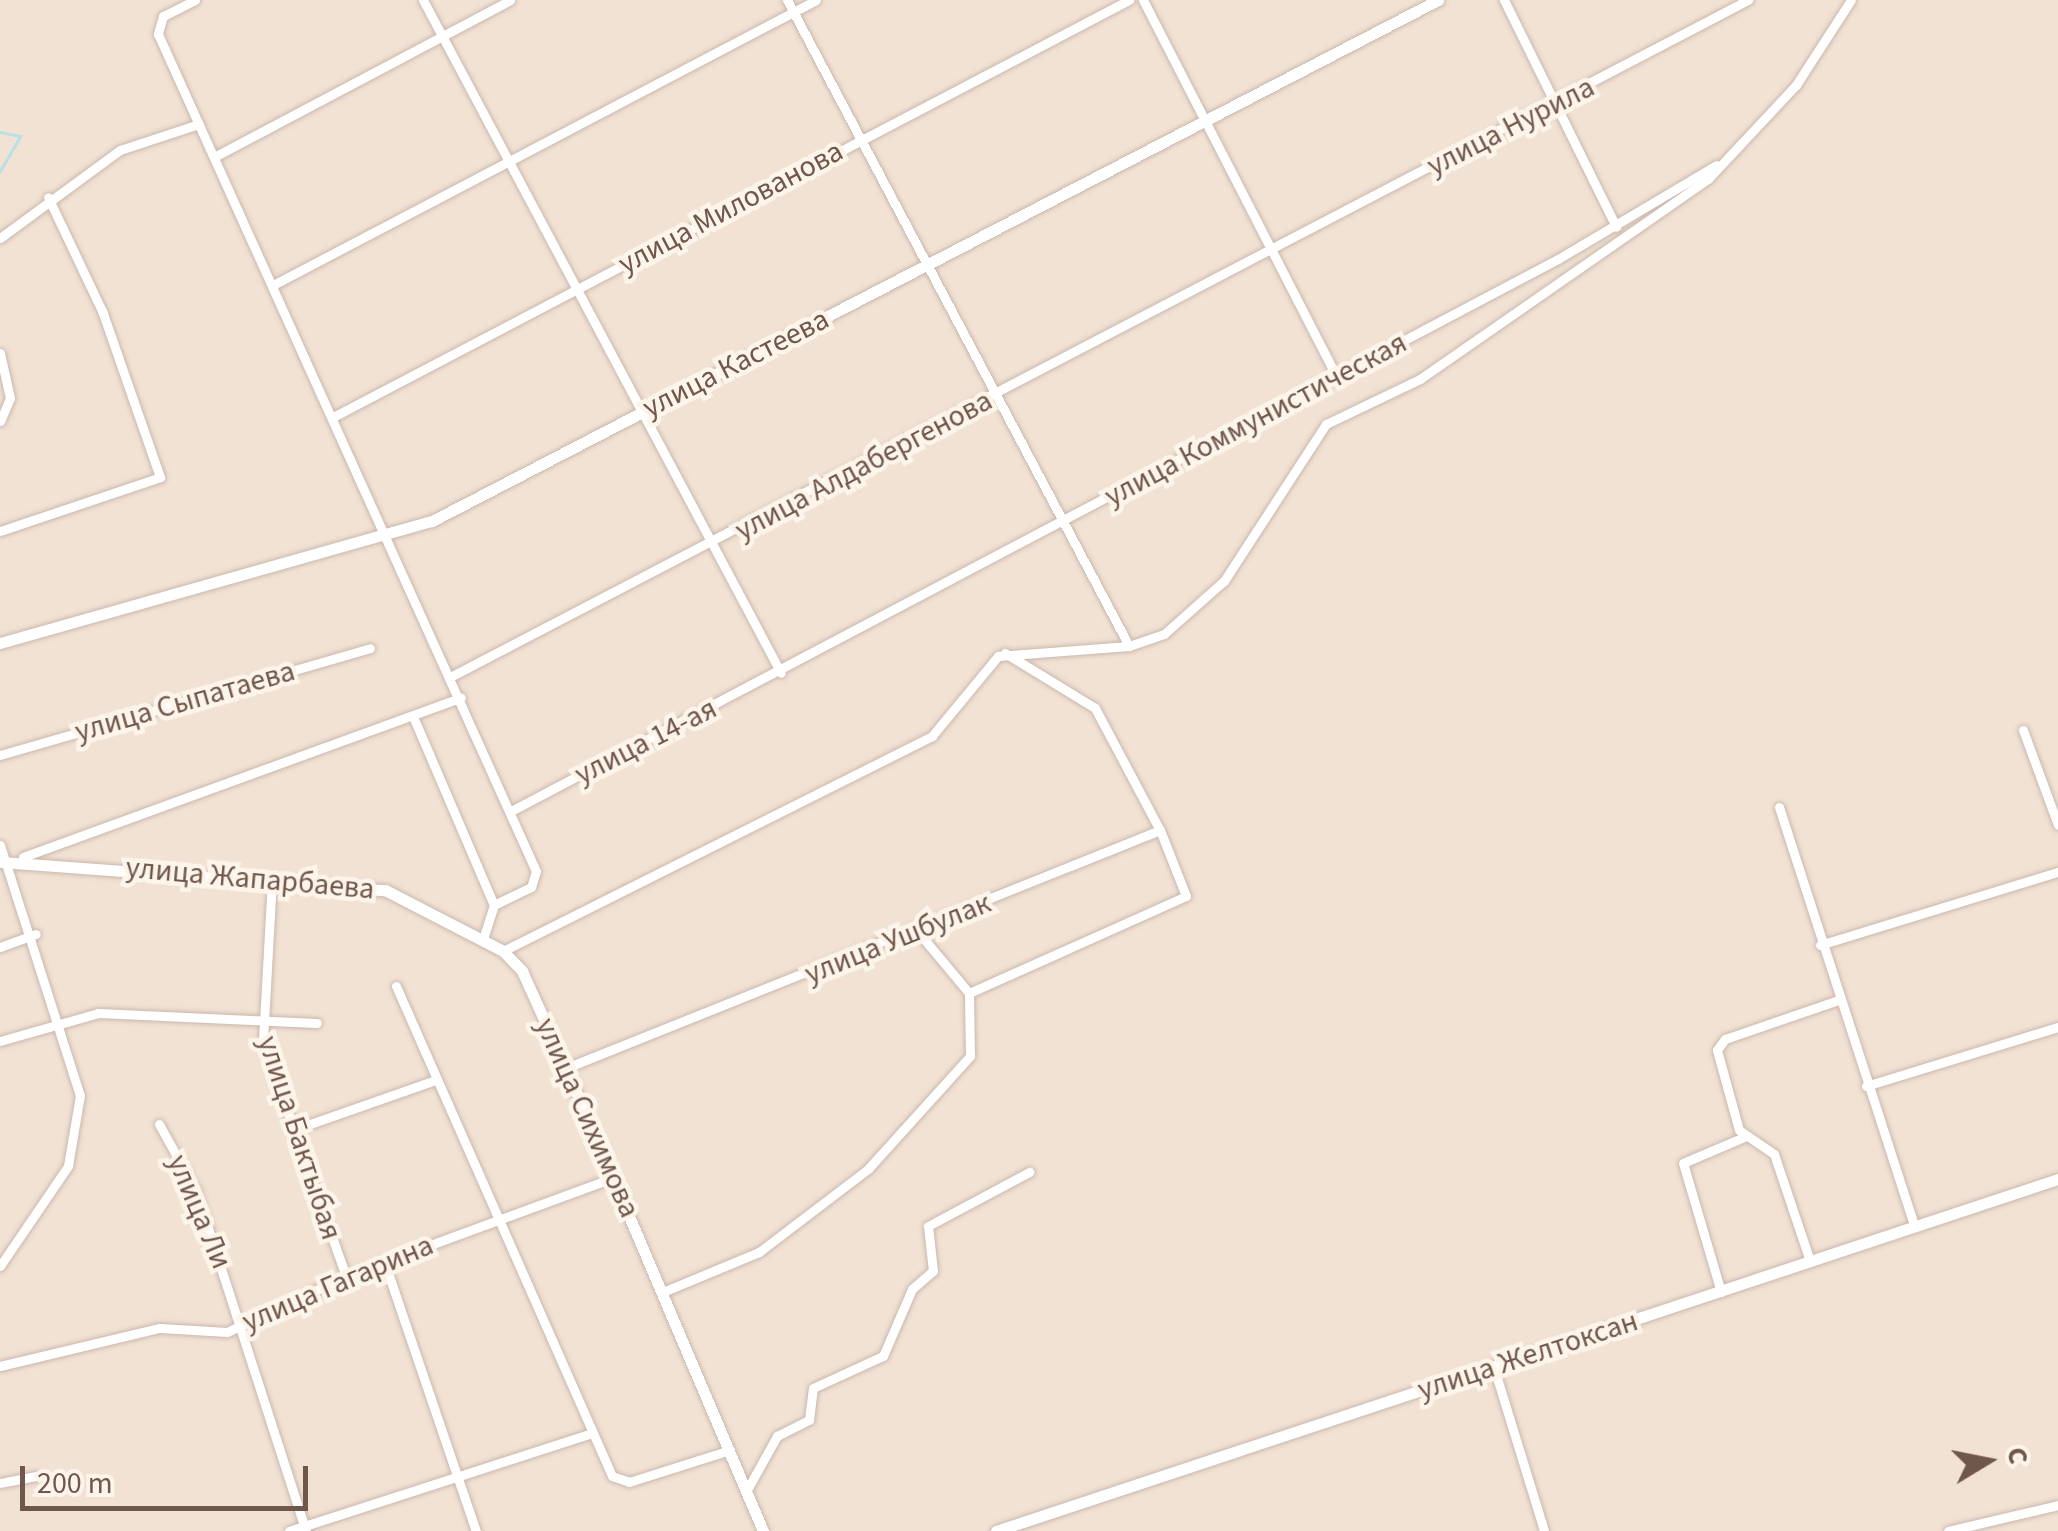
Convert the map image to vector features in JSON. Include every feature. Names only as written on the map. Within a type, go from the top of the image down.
[{"type":"street","points":[[196,0],[158,24],[214,157],[462,698],[536,871],[531,887],[494,905]]},
{"type":"street","points":[[422,0],[781,673]]},
{"type":"street","points":[[214,157],[510,0]]},
{"type":"street","points":[[787,0],[1130,646]]},
{"type":"street","points":[[273,285],[816,0]]},
{"type":"street","name":"улица Милованова","points":[[334,417],[1130,0]]},
{"type":"street","points":[[1143,0],[1338,377]]},
{"type":"street","name":"улица Кастеева","points":[[0,644],[387,538],[643,413],[1438,0]]},
{"type":"street","points":[[1504,0],[1616,226]]},
{"type":"street","name":"улица Нурила","points":[[1272,249],[1558,106],[1748,0]]},
{"type":"street","points":[[503,951],[932,736],[982,665],[1005,652],[1130,646],[1164,634],[1224,581],[1326,424],[1420,379],[1726,158],[1796,85],[1850,0]]},
{"type":"street","points":[[0,238],[48,198],[120,150],[200,124]]},
{"type":"street","name":"улица Коммунистическая","points":[[781,673],[1616,226],[1726,158]]},
{"type":"street","points":[[0,532],[154,483],[160,469],[109,330],[48,198]]},
{"type":"street","name":"улица Алдабергенова","points":[[452,676],[714,545],[1272,249]]},
{"type":"street","points":[[0,352],[4,380],[0,422]]},
{"type":"street","name":"улица Сыпатаева","points":[[0,755],[370,648]]},
{"type":"street","points":[[969,994],[1186,896],[1160,830],[1096,708],[1005,652]]},
{"type":"street","name":"улица 14-ая","points":[[511,812],[781,673]]},
{"type":"street","points":[[23,857],[415,720],[462,698]]},
{"type":"street","points":[[415,720],[494,905],[484,939]]},
{"type":"street","points":[[2023,730],[2058,825]]},
{"type":"street","points":[[1779,807],[1820,945],[1915,1227]]},
{"type":"street","name":"улица Ушбулак","points":[[566,1068],[918,932],[1160,830]]},
{"type":"street","points":[[0,844],[3,861],[36,934],[80,1095],[75,1151],[0,1266]]},
{"type":"street","name":"улица Жапарбаева","points":[[3,861],[23,857],[385,890],[484,939]]},
{"type":"street","points":[[1820,945],[2058,872]]},
{"type":"street","name":"улица Бактыбая","points":[[272,879],[260,1019],[293,1130],[346,1276]]},
{"type":"street","points":[[663,1292],[759,1252],[868,1169],[970,1056],[969,994],[918,932]]},
{"type":"street","points":[[0,947],[36,934]]},
{"type":"street","name":"улица Сихимова","points":[[484,939],[503,951],[522,971],[748,1488],[762,1531]]},
{"type":"street","points":[[396,986],[496,1220],[619,1482],[730,1450]]},
{"type":"street","points":[[1810,1261],[1774,1154],[1744,1137],[1720,1044],[1838,1000]]},
{"type":"street","points":[[0,1042],[62,1020],[98,1013],[317,1023]]},
{"type":"street","points":[[1866,1086],[2058,1027]]},
{"type":"street","points":[[293,1130],[436,1080]]},
{"type":"street","name":"улица Ли","points":[[159,1124],[196,1191],[242,1319],[306,1529]]},
{"type":"street","points":[[1721,1292],[1683,1163],[1744,1137]]},
{"type":"street","points":[[748,1488],[777,1436],[809,1420],[813,1388],[883,1356],[912,1289],[933,1272],[928,1226],[1028,1172]]},
{"type":"street","name":"улица Гагарина","points":[[0,1366],[160,1328],[228,1332],[242,1319],[346,1276],[612,1178]]},
{"type":"street","name":"улица Желтоксан","points":[[996,1531],[2058,1179]]},
{"type":"street","name":"улица Бактыбая","points":[[384,1262],[476,1531]]},
{"type":"street","points":[[1494,1368],[1544,1531]]},
{"type":"street","points":[[288,1531],[306,1529],[593,1433]]},
{"type":"street","points":[[0,1483],[35,1476]]},
{"type":"street","points":[[1948,1531],[2058,1505]]},
{"type":"shaded area","points":[[0,0],[2058,0],[2058,1531],[0,1531]]},
{"type":"waterway","points":[[0,132],[21,136],[0,172]]}]
